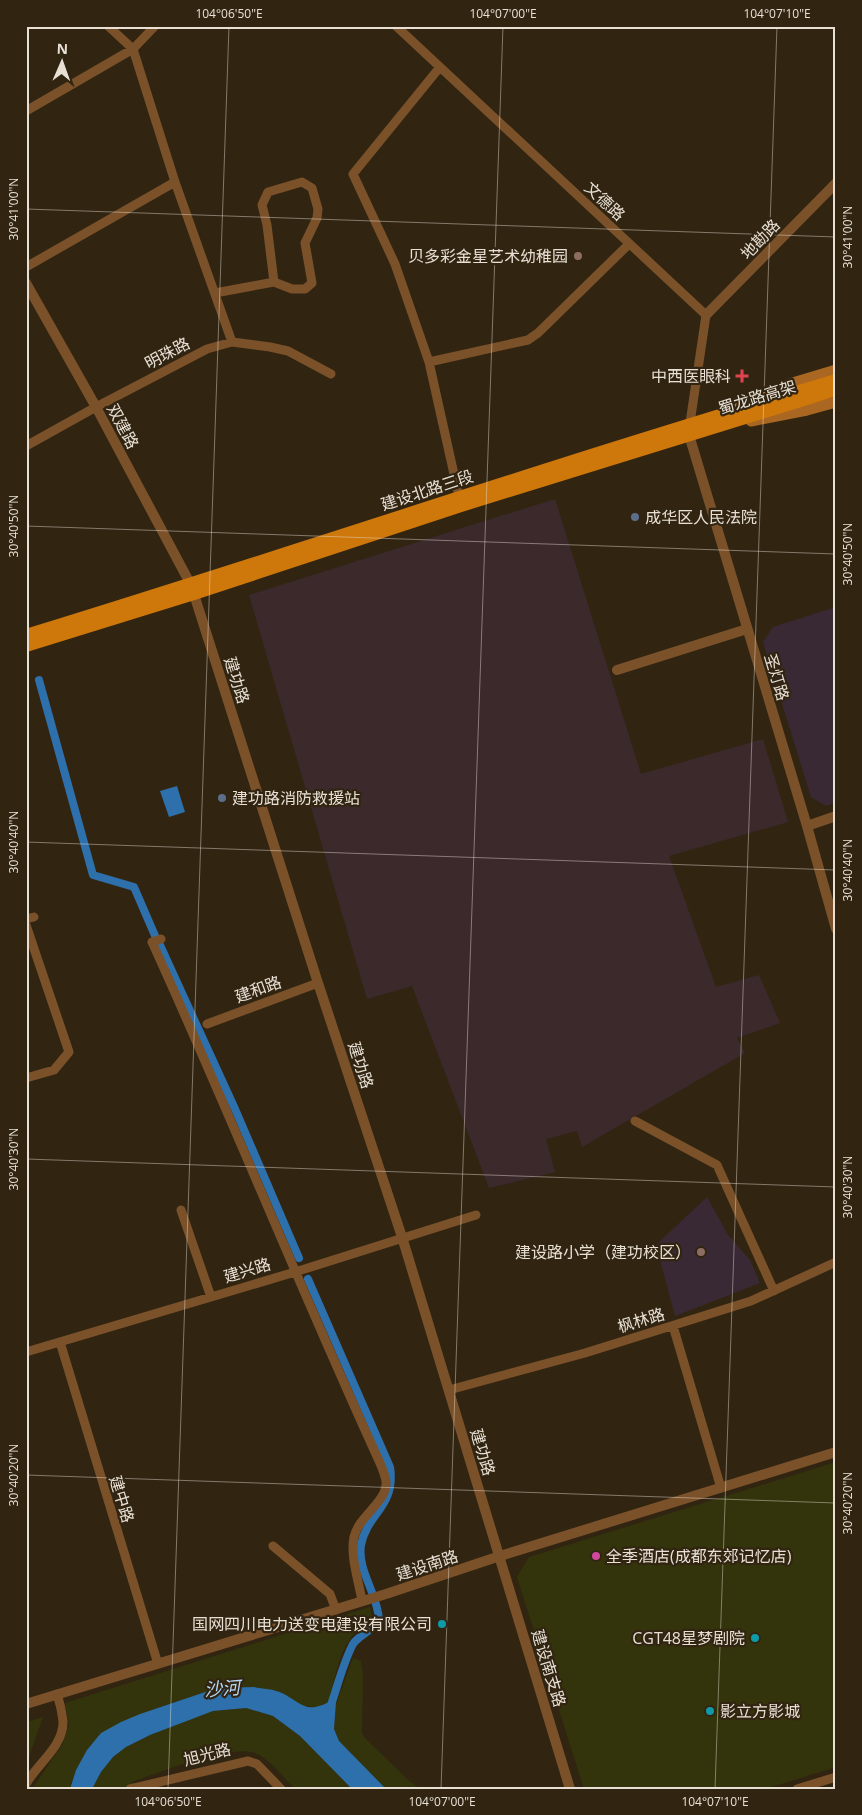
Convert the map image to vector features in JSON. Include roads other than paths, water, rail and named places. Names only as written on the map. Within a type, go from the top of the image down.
[{"type":"main road","name":"建设北路三段","points":[[26,646],[460,501],[689,429],[796,382],[836,370]]},
{"type":"main road","points":[[689,429],[836,380]]},
{"type":"main road","name":"蜀龙路高架","points":[[689,429],[836,390]]},
{"type":"main road","name":"建设北路三段","points":[[689,429],[807,410],[836,402]]},
{"type":"main road","name":"建设北路三段","points":[[26,635],[193,590]]},
{"type":"street","points":[[108,26],[133,49],[175,182],[232,342]]},
{"type":"street","points":[[26,110],[133,49],[154,26]]},
{"type":"street","name":"文德路","points":[[396,26],[706,316]]},
{"type":"street","points":[[440,67],[353,174],[395,264],[429,362],[460,501]]},
{"type":"street","points":[[26,267],[175,182]]},
{"type":"street","points":[[215,293],[274,282],[292,289],[305,289],[312,283],[305,243],[318,209],[312,188],[302,182],[268,192],[262,205],[267,225],[274,282]]},
{"type":"street","name":"地勘路","points":[[706,316],[836,183]]},
{"type":"street","points":[[429,362],[528,340],[538,333],[629,244]]},
{"type":"street","name":"双建路","points":[[26,283],[96,407],[193,590]]},
{"type":"street","points":[[689,429],[706,316]]},
{"type":"street","name":"明珠路","points":[[26,446],[207,349],[232,342],[270,346],[288,351],[331,374]]},
{"type":"street","name":"圣灯路","points":[[689,429],[836,929]]},
{"type":"street","name":"建功路","points":[[193,590],[318,983],[402,1237],[500,1556]]},
{"type":"street","points":[[617,670],[747,628]]},
{"type":"street","points":[[807,826],[836,816]]},
{"type":"street","points":[[26,925],[69,1052],[54,1070],[26,1078]]},
{"type":"street","points":[[161,939],[152,942],[259,1185],[295,1272],[380,1462],[386,1482],[383,1497],[359,1523],[354,1538],[354,1555],[364,1601]]},
{"type":"street","name":"建和路","points":[[207,1024],[318,983]]},
{"type":"street","points":[[635,1121],[717,1165],[774,1290]]},
{"type":"street","points":[[181,1210],[211,1297]]},
{"type":"street","name":"建兴路","points":[[26,1352],[295,1272],[476,1215]]},
{"type":"street","name":"枫林路","points":[[449,1390],[585,1353],[751,1301],[836,1262]]},
{"type":"street","points":[[673,1326],[721,1488]]},
{"type":"street","name":"建中路","points":[[60,1342],[158,1664]]},
{"type":"street","name":"建设南路","points":[[26,1704],[336,1610],[500,1556],[836,1452]]},
{"type":"street","points":[[273,1546],[330,1594],[336,1610]]},
{"type":"street","name":"建设南支路","points":[[500,1556],[570,1789]]},
{"type":"street","points":[[26,1784],[49,1754],[61,1734],[63,1722],[58,1694]]},
{"type":"street","name":"旭光路","points":[[130,1789],[248,1760],[257,1764],[281,1789]]},
{"type":"street","points":[[797,1789],[836,1777]]},
{"type":"water","points":[[177,786],[185,812],[169,817],[160,791]]},
{"type":"water","name":"沙河","points":[[254,1687],[279,1692],[309,1707],[329,1702],[330,1697],[336,1702],[334,1729],[339,1741],[386,1789],[352,1789],[300,1736],[273,1716],[246,1708],[213,1711],[150,1735],[126,1747],[113,1757],[101,1772],[92,1789],[70,1789],[76,1770],[87,1750],[101,1733],[140,1714],[217,1688]]},
{"type":"waterway","points":[[39,680],[93,875],[134,887],[156,938]]},
{"type":"waterway","points":[[159,943],[235,1109],[299,1258]]},
{"type":"waterway","points":[[308,1279],[390,1467],[391,1481],[385,1501],[364,1534],[361,1545],[362,1564],[378,1610],[379,1620],[374,1627],[359,1637],[349,1651],[330,1708]]},
{"type":"place","name":"贝多彩金星艺术幼稚园","points":[[578,256]]},
{"type":"place","name":"中西医眼科","points":[[742,376]]},
{"type":"place","name":"成华区人民法院","points":[[635,517]]},
{"type":"place","name":"建功路消防救援站","points":[[222,798]]},
{"type":"place","name":"建设路小学（建功校区）","points":[[701,1252]]},
{"type":"place","name":"全季酒店(成都东郊记忆店)","points":[[596,1556]]},
{"type":"place","name":"国网四川电力送变电建设有限公司","points":[[442,1624]]},
{"type":"place","name":"CGT48星梦剧院","points":[[755,1638]]},
{"type":"place","name":"影立方影城","points":[[710,1711]]}]
